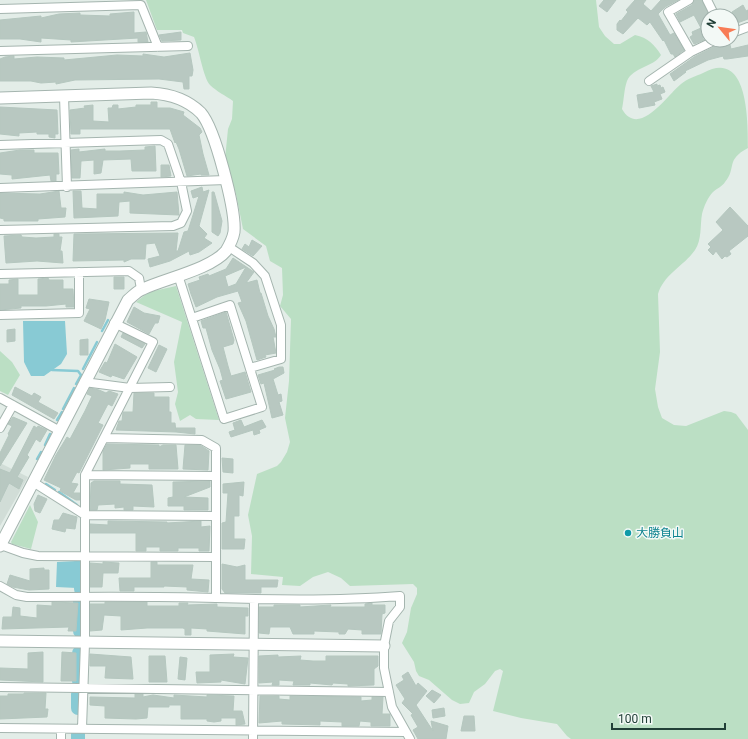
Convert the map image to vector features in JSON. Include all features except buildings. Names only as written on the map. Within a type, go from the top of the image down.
[{"type":"street","points":[[689,0],[668,12],[691,52]]},
{"type":"street","points":[[0,9],[57,3],[141,5],[158,47]]},
{"type":"street","points":[[0,51],[188,46]]},
{"type":"street","points":[[649,81],[691,52],[700,48]]},
{"type":"street","points":[[0,98],[166,94],[186,101],[201,113],[211,131],[226,180],[234,215],[234,233],[224,253],[210,263],[141,289],[128,300],[114,323],[60,431],[0,545],[23,553],[38,556],[215,557]]},
{"type":"street","points":[[64,96],[67,187]]},
{"type":"street","points":[[0,145],[161,140],[168,144],[181,182],[187,211],[181,223],[173,226],[0,230]]},
{"type":"street","points":[[0,188],[67,187],[226,180]]},
{"type":"street","points":[[228,247],[253,263],[265,276],[281,326],[282,359],[250,368]]},
{"type":"street","points":[[0,274],[129,271],[139,278],[141,289]]},
{"type":"street","points":[[0,315],[79,313],[78,272]]},
{"type":"street","points":[[178,275],[224,419],[262,407],[230,305],[192,318]]},
{"type":"street","points":[[82,728],[85,643],[85,475],[153,342],[114,323]]},
{"type":"street","points":[[84,382],[130,388],[170,387]]},
{"type":"street","points":[[0,398],[60,431]]},
{"type":"street","points":[[0,428],[13,405]]},
{"type":"street","points":[[104,438],[202,440],[216,448],[214,516],[216,598]]},
{"type":"street","points":[[85,475],[215,476]]},
{"type":"street","points":[[33,482],[85,515],[214,516]]},
{"type":"street","points":[[0,586],[16,595],[27,596],[216,598],[254,600],[356,600],[400,596],[400,608],[389,621],[384,646],[384,668],[392,706],[408,735],[253,735],[82,728],[0,728]]},
{"type":"street","points":[[253,735],[254,600]]},
{"type":"street","points":[[0,641],[384,646]]},
{"type":"street","points":[[0,687],[83,689],[253,689],[389,692]]},
{"type":"street","points":[[61,729],[61,739]]},
{"type":"shaded area","points":[[0,463],[28,477],[0,526]]},
{"type":"green space","points":[[146,0],[596,0],[599,27],[605,36],[614,44],[620,44],[635,35],[650,42],[661,55],[654,62],[630,76],[627,81],[622,109],[629,117],[637,119],[645,117],[653,112],[681,84],[703,73],[718,68],[729,70],[737,78],[746,105],[748,148],[736,156],[728,177],[722,185],[711,194],[706,202],[702,214],[699,242],[695,250],[669,276],[658,294],[660,352],[655,389],[658,407],[662,418],[674,425],[686,426],[724,411],[736,414],[748,430],[748,739],[571,739],[557,724],[521,718],[493,711],[503,671],[500,669],[495,671],[485,684],[474,692],[469,703],[460,704],[452,700],[429,680],[419,676],[414,662],[402,643],[407,632],[411,608],[417,594],[417,588],[413,584],[350,586],[341,578],[328,572],[313,577],[300,586],[282,585],[283,577],[251,574],[252,536],[248,515],[257,474],[277,466],[287,452],[290,442],[285,418],[289,381],[291,319],[280,306],[283,295],[282,268],[270,261],[266,246],[243,229],[236,194],[225,159],[228,129],[232,119],[233,101],[210,85],[203,69],[194,37],[183,33],[182,30],[157,30]]},
{"type":"green space","points":[[176,286],[219,420],[196,419],[190,415],[180,421],[175,404],[178,392],[174,362],[182,322],[136,302],[149,292]]},
{"type":"green space","points":[[0,351],[12,362],[20,375],[8,395],[0,391]]},
{"type":"green space","points":[[30,505],[38,522],[31,549],[12,544],[11,542]]},
{"type":"water","points":[[23,321],[65,321],[67,354],[61,364],[44,376],[31,376],[24,362]]},
{"type":"water","points":[[76,561],[77,588],[56,587],[57,562]]},
{"type":"waterway","points":[[102,331],[108,320]]},
{"type":"waterway","points":[[83,369],[97,342]]},
{"type":"waterway","points":[[52,370],[78,371],[81,375],[76,384]]},
{"type":"waterway","points":[[63,409],[74,388]]},
{"type":"waterway","points":[[57,420],[62,412]]},
{"type":"waterway","points":[[45,445],[50,434]]},
{"type":"waterway","points":[[37,459],[41,452]]},
{"type":"waterway","points":[[46,484],[55,490]]},
{"type":"waterway","points":[[59,492],[77,505]]},
{"type":"waterway","points":[[81,564],[81,589]]},
{"type":"waterway","points":[[80,602],[80,617]]},
{"type":"waterway","points":[[80,622],[80,631]]},
{"type":"waterway","points":[[79,653],[79,668]]},
{"type":"waterway","points":[[78,672],[79,681]]},
{"type":"waterway","points":[[78,694],[78,708]]},
{"type":"waterway","points":[[78,734],[78,739]]},
{"type":"place","name":"大勝負山","points":[[628,533]]}]
